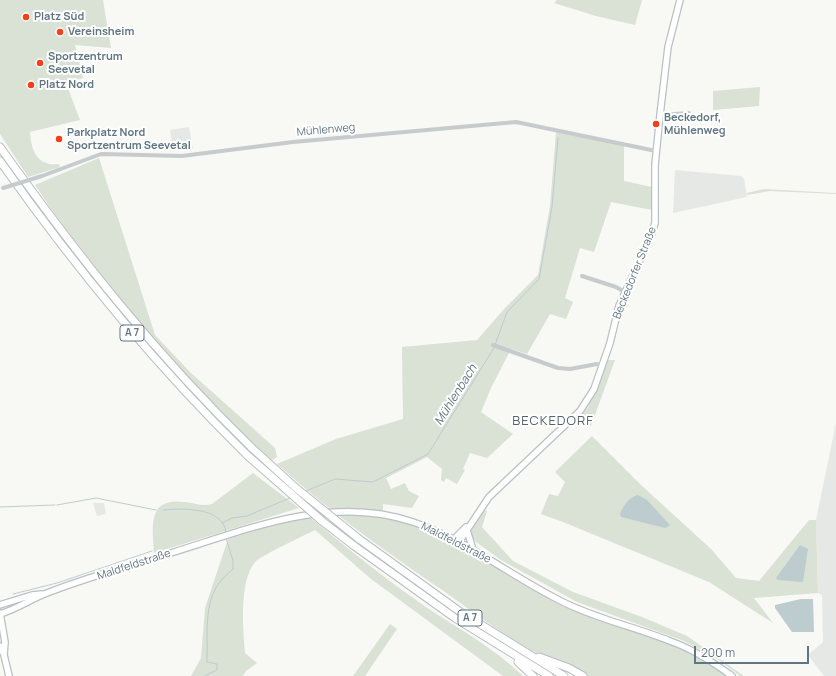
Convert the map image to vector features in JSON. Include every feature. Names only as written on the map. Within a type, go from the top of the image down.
[{"type":"highway","name":"A 7","points":[[0,147],[76,250],[127,315],[191,387],[252,448],[307,497],[359,539],[425,588],[516,648],[564,676]]},
{"type":"highway","name":"A 7","points":[[0,162],[60,243],[120,319],[185,393],[247,455],[322,521],[425,598],[502,648],[549,676]]},
{"type":"highway","points":[[502,648],[533,676]]},
{"type":"highway","points":[[516,648],[569,668],[583,676]]},
{"type":"main road","name":"Beckedorfer Straße","points":[[456,541],[497,488],[585,405],[594,389],[619,306],[651,236],[655,223],[656,151],[660,115],[668,47],[680,0]]},
{"type":"main road","name":"Maldfeldstraße","points":[[0,613],[46,594],[228,536],[303,514],[349,511],[374,512],[401,518],[428,527],[473,550],[565,603],[672,641],[709,659],[732,676]]},
{"type":"main road","name":"Beckedorfer Straße","points":[[456,541],[467,530],[472,521]]},
{"type":"main road","points":[[467,530],[473,550]]},
{"type":"main road","name":"Maldfeldstraße","points":[[0,605],[32,595],[46,594]]},
{"type":"main road","points":[[0,613],[5,642],[4,655]]},
{"type":"main road","points":[[0,646],[4,655],[9,676]]},
{"type":"street","points":[[660,115],[689,113]]},
{"type":"street","name":"Mühlenweg","points":[[2,189],[42,176],[91,157],[105,154],[182,156],[293,142],[516,122],[656,151]]},
{"type":"street","points":[[582,276],[616,287],[625,292]]},
{"type":"street","points":[[493,345],[558,368],[575,369],[597,364],[602,366]]},
{"type":"shaded area","name":"Sportzentrum Seevetal","points":[[0,0],[103,0],[111,48],[75,45],[83,78],[66,83],[80,120],[30,132],[32,145],[37,156],[46,163],[59,164],[60,167],[28,177],[0,134]]},
{"type":"shaded area","points":[[557,0],[642,0],[635,25],[596,16],[554,3]]},
{"type":"shaded area","points":[[760,87],[759,106],[713,110],[713,91]]},
{"type":"shaded area","points":[[189,127],[193,149],[173,150],[170,130]]},
{"type":"shaded area","points":[[556,132],[624,145],[624,181],[652,187],[652,210],[611,202],[594,252],[580,248],[565,298],[573,302],[566,319],[550,314],[527,354],[511,349],[491,388],[481,412],[513,434],[487,458],[470,453],[463,469],[465,470],[457,484],[446,478],[444,482],[441,480],[442,469],[427,457],[386,478],[391,489],[405,483],[409,491],[419,496],[412,508],[383,504],[383,517],[437,535],[562,606],[668,643],[688,652],[726,676],[587,676],[574,669],[539,655],[499,630],[337,515],[277,464],[336,439],[403,419],[402,347],[477,340],[505,308],[538,275],[550,206]]},
{"type":"shaded area","points":[[99,158],[155,335],[191,373],[275,448],[277,457],[272,460],[213,404],[141,324],[104,280],[68,233],[35,185]]},
{"type":"shaded area","points":[[675,170],[741,176],[744,179],[747,197],[673,213]]},
{"type":"shaded area","points":[[764,189],[836,194],[770,191],[747,195],[747,193]]},
{"type":"shaded area","points":[[606,360],[615,360],[591,426],[581,416],[588,407]]},
{"type":"shaded area","points":[[836,423],[836,676],[824,676],[808,655],[823,642],[822,595],[818,593],[816,520]]},
{"type":"shaded area","points":[[592,436],[641,485],[711,549],[736,578],[759,581],[809,520],[816,520],[818,593],[754,598],[773,623],[709,582],[541,514],[549,494],[558,496],[565,482],[555,472]]},
{"type":"shaded area","points":[[253,473],[299,508],[154,553],[154,516],[158,509],[164,504],[172,502],[185,502],[202,505],[212,504]]},
{"type":"shaded area","points":[[638,495],[647,500],[670,525],[665,528],[621,517],[620,514],[627,502]]},
{"type":"shaded area","points":[[93,503],[104,503],[106,514],[97,516]]},
{"type":"shaded area","points":[[483,509],[487,511],[482,527],[513,561],[573,592],[642,617],[687,636],[744,676],[740,676],[719,660],[684,641],[577,602],[501,560],[476,542],[471,535],[471,527]]},
{"type":"shaded area","points":[[307,515],[396,585],[426,607],[500,656],[523,676],[503,676],[371,579],[315,530],[259,559],[250,570],[244,593],[244,643],[245,653],[257,663],[246,671],[243,676],[191,676],[201,658],[205,608],[228,539]]},
{"type":"shaded area","points":[[800,545],[808,549],[803,582],[778,580],[776,578]]},
{"type":"shaded area","points":[[801,599],[813,599],[814,632],[792,632],[775,608],[775,605]]},
{"type":"shaded area","points":[[390,624],[397,629],[365,676],[353,676]]},
{"type":"waterway","name":"Mühlenbach","points":[[495,345],[507,312],[539,279],[552,207],[558,138]]},
{"type":"waterway","name":"Mühlenbach","points":[[306,491],[335,479],[373,482],[428,454],[494,348]]},
{"type":"waterway","points":[[57,505],[96,498],[156,510]]},
{"type":"waterway","name":"Mühlenbach","points":[[222,523],[232,518],[247,516],[290,498]]},
{"type":"waterway","points":[[0,507],[55,505]]},
{"type":"waterway","points":[[164,510],[181,509],[201,511],[211,514],[224,524],[226,533]]},
{"type":"waterway","points":[[204,676],[217,670],[217,664],[207,662],[207,631],[209,610],[215,590],[223,578],[233,569],[233,561],[226,538]]},
{"type":"waterway","points":[[13,594],[57,583],[152,551]]},
{"type":"place","name":"Platz Süd","points":[[26,17]]},
{"type":"place","name":"Vereinsheim","points":[[60,32]]},
{"type":"place","name":"Sportzentrum Seevetal","points":[[40,63]]},
{"type":"place","name":"Platz Nord","points":[[31,85]]},
{"type":"place","name":"Beckedorf, Mühlenweg","points":[[656,124]]},
{"type":"place","name":"Parkplatz Nord Sportzentrum Seevetal","points":[[59,139]]},
{"type":"district","name":"BECKEDORF","points":[[553,421]]}]
